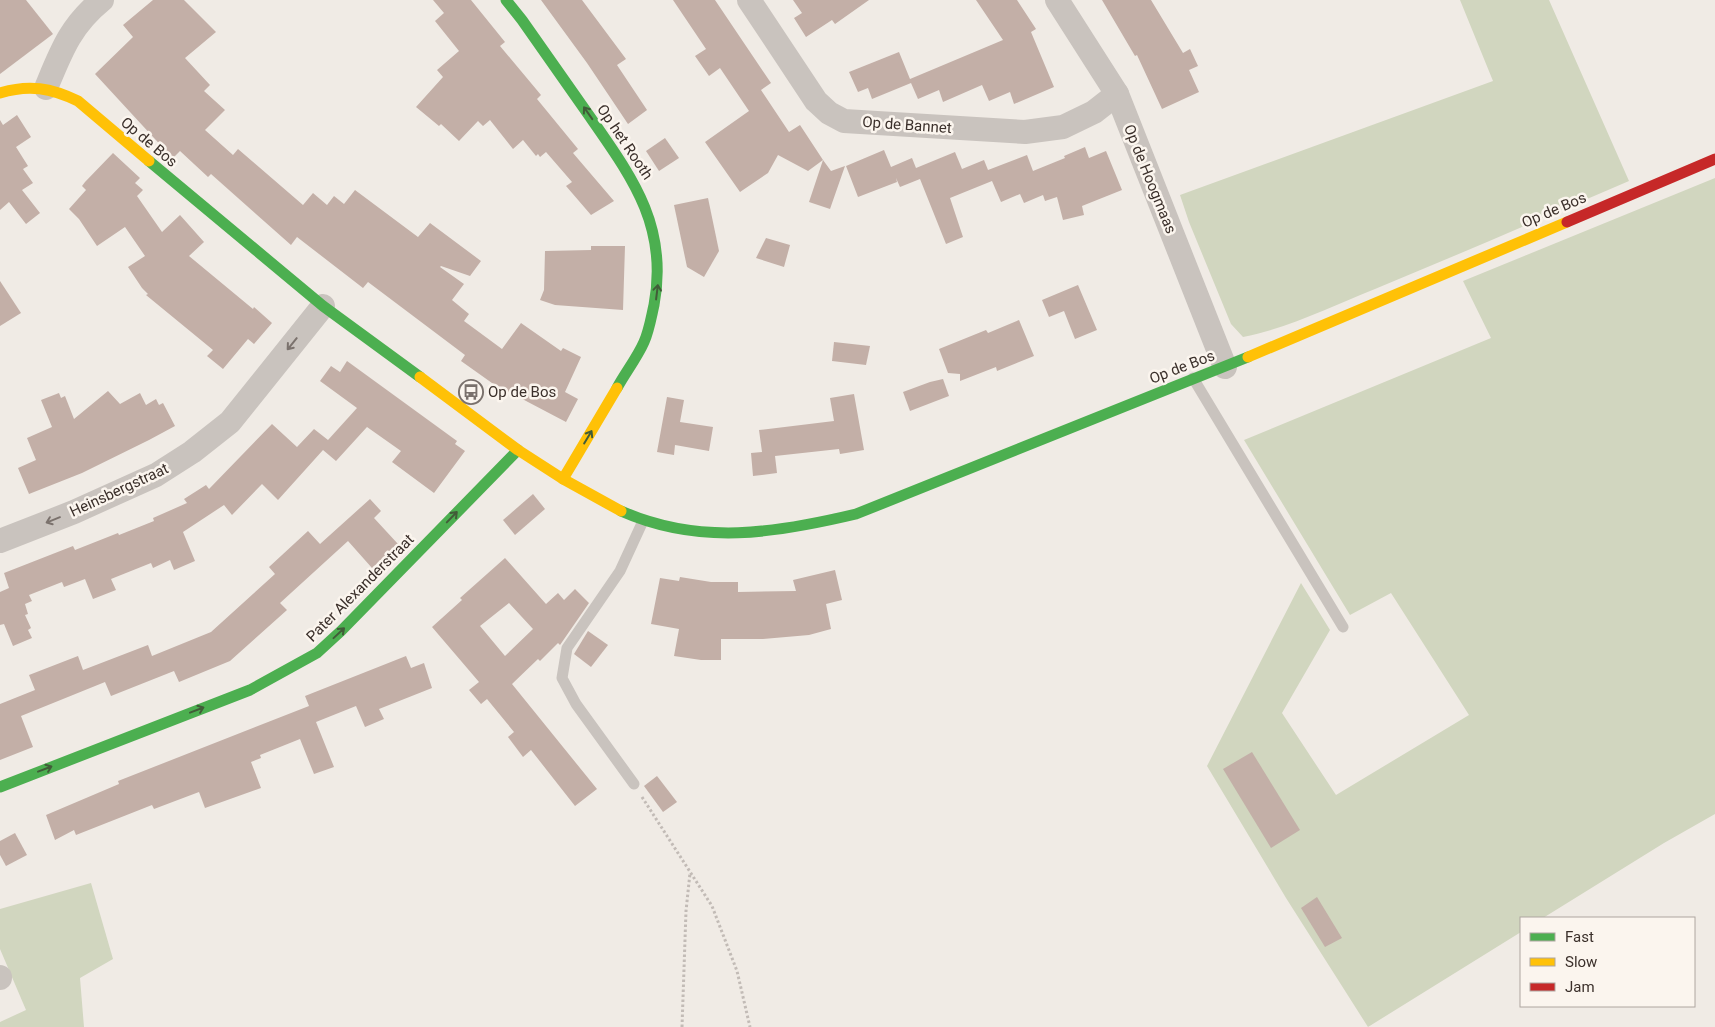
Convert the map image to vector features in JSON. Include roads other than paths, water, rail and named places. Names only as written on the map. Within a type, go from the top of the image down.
[{"type":"street","points":[[46,88],[61,52],[74,28],[102,0]]},
{"type":"street","name":"Op het Rooth","points":[[506,0],[627,170],[639,191],[649,215],[659,272],[652,319],[644,342],[563,479]]},
{"type":"street","name":"Op de Bannet","points":[[749,0],[816,101],[829,114],[844,121],[1025,132],[1063,127],[1094,112],[1117,94]]},
{"type":"street","name":"Op de Hoogmaas","points":[[1057,0],[1117,94],[1225,367]]},
{"type":"street","name":"Op de Bos","points":[[0,93],[28,86],[46,88],[78,101],[219,221],[323,306],[518,450],[563,479],[616,509],[643,521],[712,534],[759,532],[805,526],[856,514],[1193,378],[1225,367],[1715,159]]},
{"type":"street","name":"Heinsbergstraat","points":[[0,541],[74,512],[156,475],[192,452],[230,422],[323,306]]},
{"type":"street","name":"Pater Alexanderstraat","points":[[0,787],[250,690],[317,653],[341,631],[518,450]]},
{"type":"lane","points":[[1193,378],[1343,627]]},
{"type":"lane","points":[[634,784],[576,704],[562,678],[567,648],[620,571],[643,521]]},
{"type":"place","name":"Op de Bos","points":[[471,392]]}]
